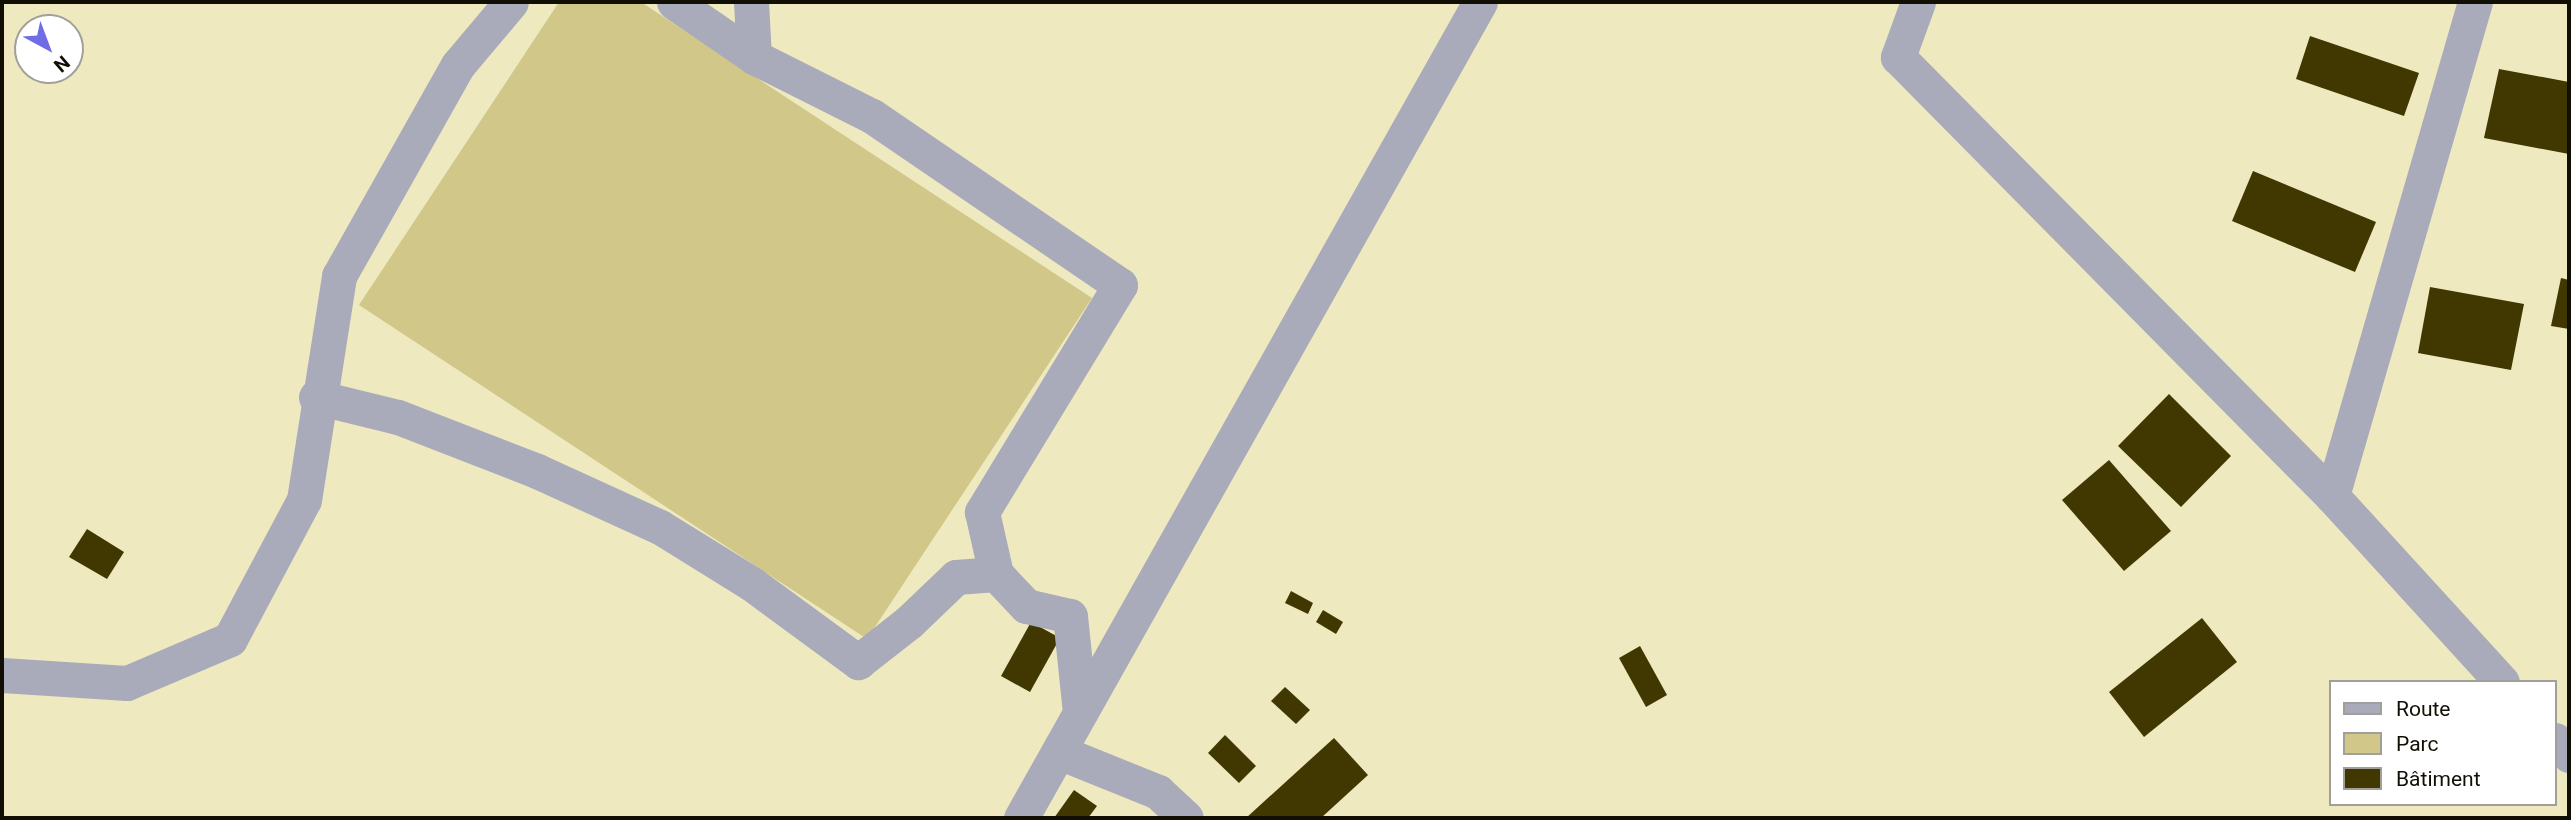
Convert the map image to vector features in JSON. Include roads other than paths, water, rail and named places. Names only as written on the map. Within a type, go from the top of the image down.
[{"type":"street","points":[[2,675],[127,683],[230,639],[304,500],[316,397],[338,276],[458,65],[511,2]]},
{"type":"street","points":[[674,2],[754,57],[872,116],[1120,285],[982,512],[996,574],[1026,606],[1070,615],[1080,712]]},
{"type":"street","points":[[751,2],[754,57]]},
{"type":"street","points":[[1021,818],[1480,2]]},
{"type":"street","points":[[1918,2],[1898,57],[2332,496],[2500,680]]},
{"type":"street","points":[[2332,496],[2475,2]]},
{"type":"street","points":[[316,397],[398,417],[537,471],[660,527],[752,584],[858,662],[909,622],[956,577],[996,574]]},
{"type":"street","points":[[2557,742],[2569,755]]},
{"type":"street","points":[[1059,752],[1158,792],[1186,818]]}]
